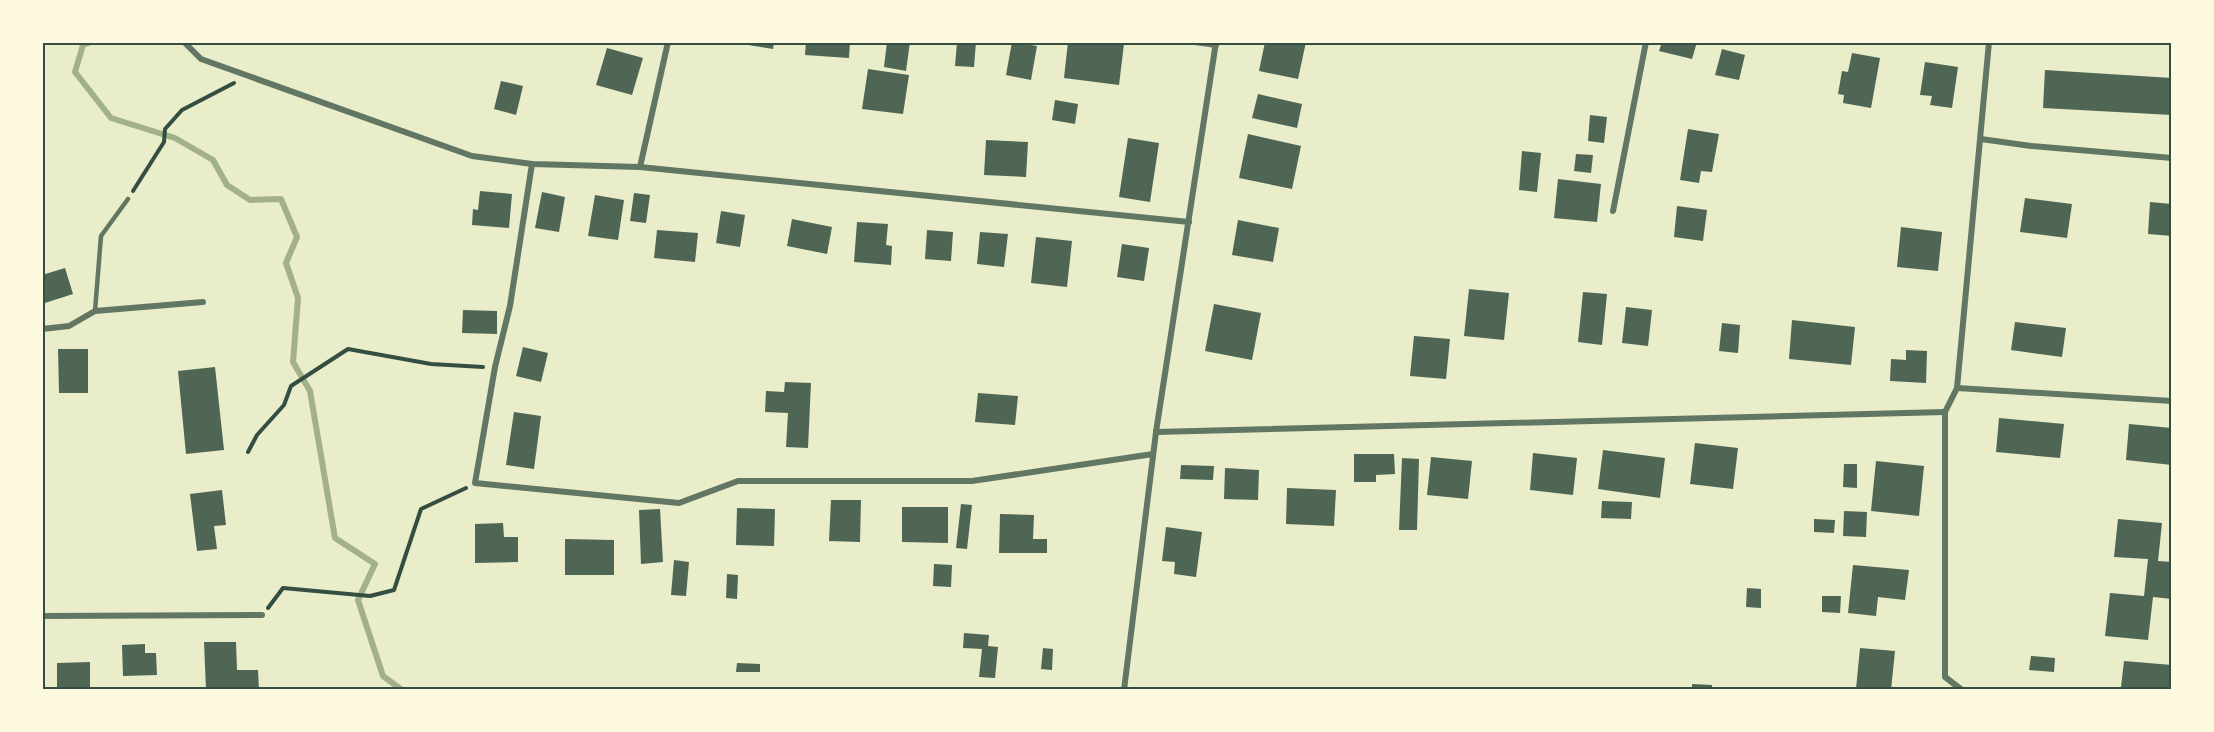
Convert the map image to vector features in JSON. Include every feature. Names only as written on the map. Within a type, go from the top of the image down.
[{"type":"street","points":[[184,42],[201,59],[472,156],[532,164],[640,167],[1189,222]]},
{"type":"street","points":[[640,167],[668,42]]},
{"type":"street","points":[[1124,690],[1156,432],[1216,43],[1195,42]]},
{"type":"street","points":[[1614,211],[1646,42]]},
{"type":"street","points":[[1962,690],[1945,677],[1945,412],[1958,388],[1989,42]]},
{"type":"street","points":[[1980,139],[2031,146],[2172,158]]},
{"type":"street","points":[[532,164],[510,306],[495,368],[475,483],[679,503],[738,481],[972,481],[1153,454]]},
{"type":"street","points":[[42,329],[69,326],[95,311],[203,302]]},
{"type":"street","points":[[1958,388],[2172,401]]},
{"type":"street","points":[[1156,432],[1945,412]]},
{"type":"street","points":[[42,616],[262,615]]},
{"type":"lane","points":[[95,311],[101,236],[128,199]]},
{"type":"path","points":[[128,199],[164,142],[165,129],[182,110],[248,76]]},
{"type":"path","points":[[248,452],[257,435],[284,405],[291,386],[348,349],[431,364],[495,368]]},
{"type":"path","points":[[262,615],[283,588],[370,596],[394,590],[421,509],[475,483]]},
{"type":"building","points":[[729,42],[774,42],[773,49]]},
{"type":"building","points":[[806,42],[850,42],[849,58],[805,55]]},
{"type":"building","points":[[887,42],[910,42],[906,71],[884,67]]},
{"type":"building","points":[[957,42],[976,42],[974,67],[955,66]]},
{"type":"building","points":[[1012,42],[1037,46],[1031,80],[1006,75]]},
{"type":"building","points":[[1068,42],[1124,44],[1119,85],[1064,78]]},
{"type":"building","points":[[1265,42],[1306,42],[1298,79],[1259,71]]},
{"type":"building","points":[[1662,42],[1697,42],[1692,59],[1659,51]]},
{"type":"building","points":[[607,48],[643,58],[632,95],[596,85]]},
{"type":"building","points":[[1722,49],[1745,55],[1739,80],[1715,75]]},
{"type":"building","points":[[1852,53],[1880,58],[1871,108],[1843,103],[1844,95],[1838,94],[1842,71],[1848,72]]},
{"type":"building","points":[[1925,62],[1958,67],[1952,108],[1930,105],[1932,96],[1920,95]]},
{"type":"building","points":[[868,69],[909,75],[903,114],[862,109]]},
{"type":"building","points":[[2045,70],[2172,78],[2172,115],[2043,108]]},
{"type":"building","points":[[501,81],[523,86],[516,115],[494,109]]},
{"type":"building","points":[[1258,94],[1302,104],[1297,128],[1252,118]]},
{"type":"building","points":[[1055,100],[1078,104],[1075,124],[1052,120]]},
{"type":"building","points":[[1590,115],[1607,117],[1604,143],[1588,141]]},
{"type":"building","points":[[1688,129],[1719,134],[1712,172],[1701,171],[1699,183],[1680,180]]},
{"type":"building","points":[[1248,134],[1301,146],[1292,189],[1239,178]]},
{"type":"building","points":[[1128,138],[1159,143],[1150,202],[1119,197]]},
{"type":"building","points":[[986,140],[1028,142],[1026,177],[984,175]]},
{"type":"building","points":[[1522,151],[1541,153],[1537,192],[1519,190]]},
{"type":"building","points":[[1576,154],[1593,155],[1591,173],[1574,171]]},
{"type":"building","points":[[1558,179],[1601,184],[1597,222],[1554,218]]},
{"type":"building","points":[[480,191],[512,194],[509,228],[472,225],[473,209],[478,210]]},
{"type":"building","points":[[542,192],[565,197],[559,232],[535,228]]},
{"type":"building","points":[[634,193],[650,195],[646,223],[630,221]]},
{"type":"building","points":[[595,195],[624,200],[618,240],[588,236]]},
{"type":"building","points":[[2025,198],[2072,204],[2067,238],[2020,232]]},
{"type":"building","points":[[2150,202],[2172,204],[2172,236],[2148,234]]},
{"type":"building","points":[[1677,206],[1707,210],[1703,241],[1674,237]]},
{"type":"building","points":[[721,211],[745,215],[740,247],[716,243]]},
{"type":"building","points":[[792,219],[832,227],[827,254],[787,246]]},
{"type":"building","points":[[1238,220],[1279,228],[1273,262],[1232,255]]},
{"type":"building","points":[[857,222],[888,224],[886,245],[892,246],[891,265],[854,262]]},
{"type":"building","points":[[1901,227],[1942,232],[1938,271],[1897,267]]},
{"type":"building","points":[[657,230],[698,233],[695,262],[654,258]]},
{"type":"building","points":[[927,230],[953,232],[951,261],[925,259]]},
{"type":"building","points":[[980,232],[1008,234],[1004,267],[977,264]]},
{"type":"building","points":[[1036,237],[1072,241],[1067,287],[1031,283]]},
{"type":"building","points":[[1122,244],[1149,248],[1144,281],[1117,277]]},
{"type":"building","points":[[65,268],[73,294],[45,303],[42,275]]},
{"type":"building","points":[[1469,289],[1509,293],[1504,340],[1464,336]]},
{"type":"building","points":[[1583,292],[1607,294],[1602,345],[1578,342]]},
{"type":"building","points":[[1214,304],[1261,313],[1252,360],[1205,351]]},
{"type":"building","points":[[1626,307],[1652,310],[1648,346],[1622,343]]},
{"type":"building","points":[[463,310],[497,311],[497,334],[462,333]]},
{"type":"building","points":[[1792,320],[1855,327],[1851,365],[1789,359]]},
{"type":"building","points":[[2015,322],[2066,328],[2062,357],[2011,350]]},
{"type":"building","points":[[1722,323],[1740,325],[1738,353],[1719,351]]},
{"type":"building","points":[[1414,336],[1450,339],[1446,379],[1410,376]]},
{"type":"building","points":[[523,347],[548,353],[541,382],[516,376]]},
{"type":"building","points":[[58,349],[88,349],[88,393],[59,393]]},
{"type":"building","points":[[1906,350],[1927,351],[1926,383],[1890,381],[1891,359],[1906,360]]},
{"type":"building","points":[[215,367],[224,450],[186,454],[178,371]]},
{"type":"building","points":[[785,382],[811,383],[808,448],[786,447],[788,413],[765,412],[766,391],[784,392]]},
{"type":"building","points":[[978,393],[1018,396],[1015,425],[975,422]]},
{"type":"building","points":[[514,412],[541,416],[534,469],[506,465]]},
{"type":"building","points":[[1999,418],[2064,424],[2060,458],[1996,452]]},
{"type":"building","points":[[2129,424],[2172,428],[2172,465],[2126,460]]},
{"type":"building","points":[[1695,443],[1738,448],[1733,489],[1690,484]]},
{"type":"building","points":[[1603,450],[1665,458],[1660,498],[1598,489]]},
{"type":"building","points":[[1533,453],[1577,458],[1573,495],[1530,490]]},
{"type":"building","points":[[1354,454],[1394,454],[1395,474],[1376,475],[1376,482],[1354,482]]},
{"type":"building","points":[[1431,457],[1472,461],[1468,499],[1427,495]]},
{"type":"building","points":[[1402,458],[1419,459],[1417,530],[1399,530]]},
{"type":"building","points":[[1876,461],[1924,466],[1919,516],[1871,511]]},
{"type":"building","points":[[1844,464],[1857,464],[1857,488],[1843,487]]},
{"type":"building","points":[[1181,465],[1214,466],[1213,480],[1180,479]]},
{"type":"building","points":[[1225,468],[1259,470],[1258,500],[1224,499]]},
{"type":"building","points":[[1287,488],[1336,490],[1334,526],[1286,524]]},
{"type":"building","points":[[222,490],[226,525],[214,526],[217,549],[197,551],[190,494]]},
{"type":"building","points":[[831,500],[861,500],[860,542],[829,541]]},
{"type":"building","points":[[1602,501],[1632,502],[1631,519],[1601,518]]},
{"type":"building","points":[[961,504],[972,505],[967,549],[956,548]]},
{"type":"building","points":[[902,507],[948,507],[948,543],[902,542]]},
{"type":"building","points":[[737,508],[775,509],[774,546],[736,545]]},
{"type":"building","points":[[660,509],[663,562],[641,564],[639,510]]},
{"type":"building","points":[[1844,511],[1867,512],[1866,537],[1843,536]]},
{"type":"building","points":[[1000,514],[1034,515],[1033,539],[1047,539],[1047,553],[999,553]]},
{"type":"building","points":[[1814,519],[1835,520],[1834,533],[1814,532]]},
{"type":"building","points":[[2118,519],[2162,523],[2158,561],[2172,562],[2172,599],[2153,597],[2148,640],[2105,636],[2110,593],[2144,596],[2148,559],[2114,557]]},
{"type":"building","points":[[503,523],[504,537],[518,537],[518,562],[475,563],[475,524]]},
{"type":"building","points":[[1166,527],[1202,532],[1196,577],[1174,574],[1175,562],[1162,561]]},
{"type":"building","points":[[565,539],[614,540],[614,575],[565,575]]},
{"type":"building","points":[[674,560],[689,562],[686,596],[671,595]]},
{"type":"building","points":[[934,564],[952,565],[951,587],[933,586]]},
{"type":"building","points":[[1853,565],[1909,570],[1905,600],[1878,597],[1876,616],[1848,613]]},
{"type":"building","points":[[727,574],[738,575],[737,599],[726,598]]},
{"type":"building","points":[[1747,588],[1761,589],[1761,608],[1746,607]]},
{"type":"building","points":[[1822,596],[1841,596],[1840,613],[1822,612]]},
{"type":"building","points":[[964,633],[989,635],[988,646],[998,647],[995,678],[979,677],[982,649],[963,648]]},
{"type":"building","points":[[204,642],[236,642],[237,670],[258,670],[259,690],[206,690]]},
{"type":"building","points":[[145,644],[145,653],[156,653],[157,675],[123,676],[122,645]]},
{"type":"building","points":[[1043,648],[1053,649],[1052,670],[1041,669]]},
{"type":"building","points":[[1860,648],[1895,651],[1891,690],[1856,689]]},
{"type":"building","points":[[2031,656],[2055,658],[2054,672],[2029,670]]},
{"type":"building","points":[[2124,661],[2172,665],[2172,690],[2121,687]]},
{"type":"building","points":[[90,662],[90,690],[57,690],[57,663]]},
{"type":"building","points":[[737,663],[760,664],[760,672],[736,672]]},
{"type":"building","points":[[1692,684],[1712,685],[1712,690],[1692,690]]},
{"type":"waterway","points":[[91,42],[83,45],[75,72],[111,118],[175,138],[213,160],[227,185],[250,200],[281,199],[297,237],[286,263],[298,298],[293,362],[310,391],[335,538],[375,564],[358,600],[383,676],[402,690]]}]
